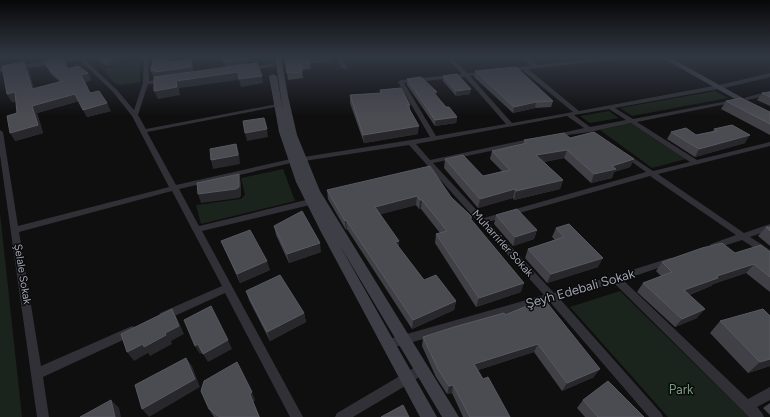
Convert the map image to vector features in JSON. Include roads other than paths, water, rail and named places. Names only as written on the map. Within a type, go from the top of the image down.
[{"type":"street","points":[[100,76],[115,91],[135,115],[297,417]]},
{"type":"street","points":[[135,115],[146,84],[146,76]]},
{"type":"street","points":[[274,76],[275,105],[310,202],[429,417]]},
{"type":"street","points":[[278,76],[296,161],[318,200],[405,339],[451,417]]},
{"type":"street","points":[[434,138],[401,82],[452,76]]},
{"type":"street","points":[[467,76],[510,124]]},
{"type":"street","points":[[533,76],[577,112]]},
{"type":"street","points":[[698,76],[738,100],[770,116]]},
{"type":"street","points":[[709,76],[724,86],[770,109]]},
{"type":"street","points":[[16,230],[173,188],[296,161],[411,143],[715,86],[724,86],[764,76]]},
{"type":"street","points":[[146,84],[169,80]]},
{"type":"street","points":[[747,98],[770,93]]},
{"type":"street","points":[[551,137],[738,100]]},
{"type":"street","points":[[144,131],[275,105]]},
{"type":"street","points":[[609,106],[695,162]]},
{"type":"street","points":[[568,114],[602,138]]},
{"type":"street","name":"Şelale Sokak","points":[[0,132],[38,373],[43,417]]},
{"type":"street","points":[[429,162],[543,138]]},
{"type":"street","name":"Muharrirler Sokak","points":[[411,143],[551,296],[656,417]]},
{"type":"street","points":[[482,221],[652,173],[770,144]]},
{"type":"street","points":[[614,147],[770,255]]},
{"type":"street","points":[[196,230],[310,202]]},
{"type":"street","points":[[705,249],[770,227]]},
{"type":"street","name":"Şeyh Edebali Sokak","points":[[389,344],[551,296],[616,279],[683,256]]},
{"type":"street","points":[[616,279],[758,417]]},
{"type":"street","points":[[154,321],[227,288]]},
{"type":"street","points":[[38,373],[140,327]]},
{"type":"street","points":[[341,417],[408,378],[422,368]]},
{"type":"street","points":[[747,406],[770,394]]},
{"type":"park label","name":"Park","points":[[681,389]]}]
